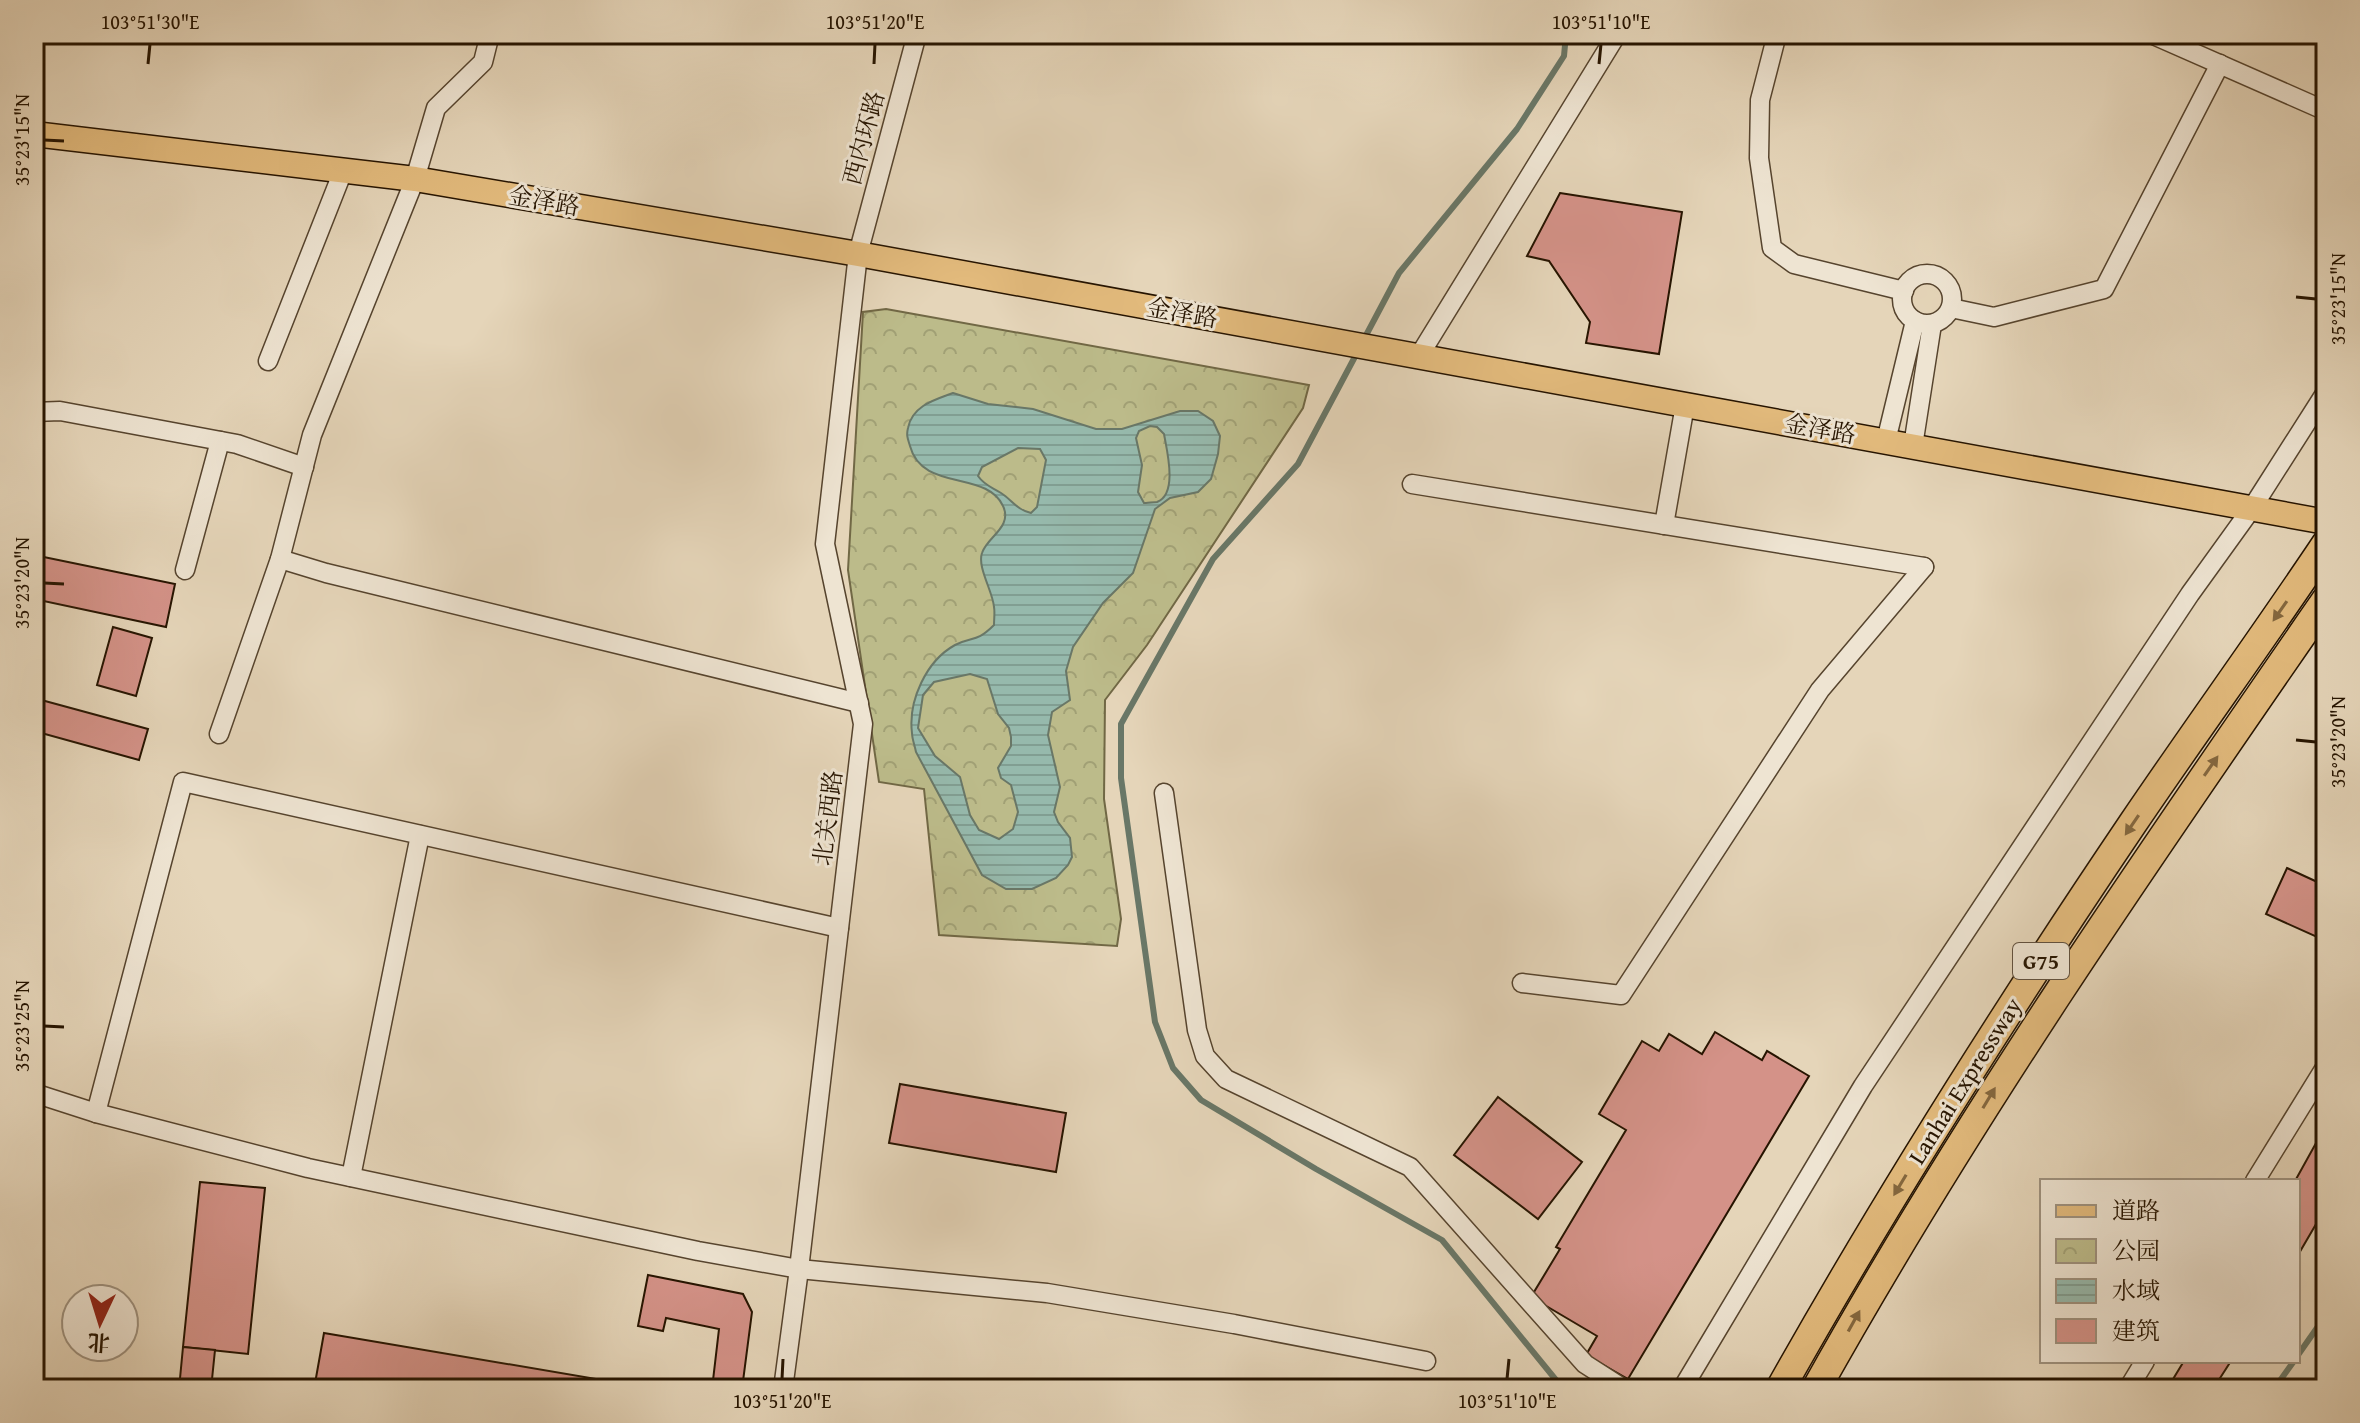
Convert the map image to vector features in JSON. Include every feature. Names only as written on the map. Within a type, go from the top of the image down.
[{"type":"highway","name":"Lanhai Expressway","points":[[1780,1389],[1843,1277],[1973,1064],[2325,538]]},
{"type":"highway","name":"Lanhai Expressway","points":[[1816,1389],[1870,1293],[2000,1081],[2159,841],[2326,600]]},
{"type":"main road","name":"金泽路","points":[[34,134],[415,179],[858,254],[2252,508],[2325,538]]},
{"type":"street","points":[[219,734],[280,559],[312,435],[415,179],[436,108],[483,62],[490,34]]},
{"type":"street","name":"西内环路","points":[[858,254],[917,34]]},
{"type":"street","points":[[1419,356],[1617,34]]},
{"type":"street","points":[[1777,34],[1760,100],[1759,158],[1772,248],[1794,264],[1904,291]]},
{"type":"street","points":[[2151,34],[2326,111]]},
{"type":"street","points":[[1951,308],[1994,317],[2104,289],[2220,64]]},
{"type":"street","points":[[268,361],[343,171]]},
{"type":"street","name":"北关西路","points":[[783,1389],[863,724],[825,544],[858,254]]},
{"type":"street","points":[[1923,275],[1939,277],[1951,290],[1951,308],[1941,321],[1924,323],[1904,308],[1904,291],[1908,284],[1923,275]]},
{"type":"street","points":[[1886,441],[1924,323]]},
{"type":"street","points":[[1913,446],[1924,323]]},
{"type":"street","points":[[1682,1389],[1863,1086],[2190,594],[2252,508],[2326,392]]},
{"type":"street","points":[[1664,525],[1685,405]]},
{"type":"street","points":[[34,412],[60,411],[237,444],[304,467]]},
{"type":"street","points":[[185,570],[220,441]]},
{"type":"street","points":[[1412,484],[1924,567],[1820,690],[1621,995],[1522,983]]},
{"type":"street","points":[[280,559],[342,577],[859,703]]},
{"type":"street","points":[[96,1113],[183,782],[839,928]]},
{"type":"street","points":[[1164,793],[1197,1030],[1205,1056],[1226,1079],[1410,1167],[1585,1364],[1624,1389]]},
{"type":"street","points":[[351,1177],[420,835]]},
{"type":"street","points":[[2256,1179],[2326,1066]]},
{"type":"street","points":[[34,1093],[96,1113],[308,1168],[698,1251],[799,1269],[1047,1293],[1234,1324],[1426,1361]]},
{"type":"street","points":[[2128,1389],[2144,1363]]},
{"type":"green space","points":[[886,309],[1309,385],[1303,408],[1147,645],[1105,700],[1104,799],[1121,919],[1117,946],[939,935],[924,789],[879,782],[848,570],[863,312]]},
{"type":"water","points":[[953,393],[988,404],[1033,409],[1096,429],[1122,429],[1180,411],[1198,411],[1213,421],[1220,436],[1211,479],[1198,492],[1170,498],[1155,509],[1133,573],[1103,603],[1073,647],[1066,671],[1070,700],[1052,712],[1048,735],[1060,787],[1054,812],[1070,838],[1072,857],[1056,878],[1032,889],[1006,889],[982,875],[916,752],[912,738],[916,695],[935,661],[955,645],[978,637],[994,625],[993,601],[981,559],[985,547],[1005,520],[1003,506],[995,495],[983,488],[927,470],[917,460],[908,437],[910,420],[919,409]],"holes":[[[1150,426],[1157,427],[1164,434],[1169,481],[1163,497],[1157,502],[1144,503],[1138,492],[1142,465],[1136,438],[1139,431]],[[1018,448],[1040,449],[1046,460],[1037,507],[1031,513],[1026,512],[986,484],[978,476],[982,467]],[[970,674],[987,679],[998,714],[1009,728],[1011,746],[998,768],[1001,778],[1011,785],[1018,812],[1013,829],[999,839],[979,830],[970,815],[960,777],[935,756],[918,728],[923,695],[934,682]]]},
{"type":"building","points":[[1560,193],[1682,212],[1659,354],[1586,343],[1590,322],[1549,261],[1527,256]]},
{"type":"building","points":[[34,555],[175,584],[166,627],[34,599]]},
{"type":"building","points":[[113,627],[152,638],[136,696],[97,685]]},
{"type":"building","points":[[34,698],[148,729],[139,760],[34,731]]},
{"type":"building","points":[[2287,868],[2326,886],[2326,941],[2266,914]]},
{"type":"building","points":[[1715,1032],[1762,1060],[1767,1051],[1809,1076],[1628,1379],[1586,1355],[1597,1336],[1531,1297],[1560,1249],[1556,1247],[1626,1130],[1599,1114],[1642,1041],[1659,1051],[1669,1034],[1702,1054]]},
{"type":"building","points":[[900,1084],[1066,1113],[1056,1172],[889,1143]]},
{"type":"building","points":[[1498,1097],[1582,1162],[1538,1219],[1454,1155]]},
{"type":"building","points":[[2326,1125],[2326,1207],[2300,1252],[2300,1179],[2296,1179]]},
{"type":"building","points":[[200,1182],[265,1188],[248,1354],[183,1347]]},
{"type":"building","points":[[648,1275],[743,1294],[752,1312],[742,1389],[712,1389],[719,1329],[666,1318],[663,1331],[638,1326]]},
{"type":"building","points":[[324,1333],[608,1381],[606,1389],[314,1389]]},
{"type":"building","points":[[183,1347],[215,1350],[211,1389],[179,1389]]},
{"type":"building","points":[[2183,1363],[2230,1363],[2213,1389],[2167,1389]]},
{"type":"waterway","points":[[1363,341],[1399,273],[1517,129],[1564,56],[1566,34]]},
{"type":"waterway","points":[[1358,351],[1298,464],[1213,559],[1121,724],[1121,778],[1155,1022],[1173,1068],[1201,1100],[1442,1240],[1556,1380],[1569,1389]]},
{"type":"waterway","points":[[2300,1352],[2326,1315]]},
{"type":"waterway","points":[[2274,1389],[2293,1363]]}]
